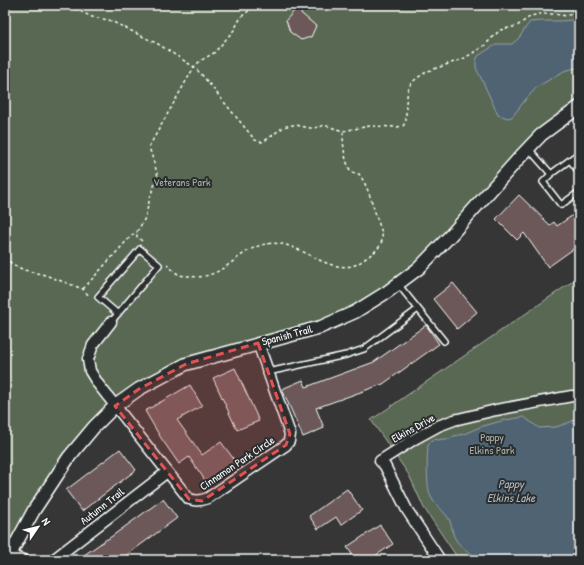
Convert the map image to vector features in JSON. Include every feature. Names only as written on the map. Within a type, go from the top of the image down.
[{"type":"street","name":"Spanish Trail","points":[[8,558],[34,510],[69,457],[94,427],[115,406],[139,389],[186,364],[321,326],[355,312],[387,292],[419,268],[446,241],[541,135],[579,107]]},
{"type":"street","name":"Cinnamon Park Circle","points":[[111,322],[93,345],[88,359],[90,371],[115,406],[189,499],[197,501],[202,501],[208,498],[286,445],[289,441],[290,434],[258,343]]},
{"type":"street","name":"Elkins Drive","points":[[440,560],[407,510],[385,466],[380,461],[416,438],[438,426],[454,420],[496,410],[572,396]]},
{"type":"street","name":"Autumn Trail","points":[[53,560],[167,472]]},
{"type":"street","points":[[8,558],[24,560]]},
{"type":"lane","points":[[528,148],[551,174]]},
{"type":"lane","points":[[579,154],[551,174],[543,182],[561,205],[579,192]]},
{"type":"lane","points":[[570,160],[579,172]]},
{"type":"lane","points":[[111,322],[118,314],[159,266],[140,249],[98,297],[118,314]]},
{"type":"lane","points":[[398,284],[444,341]]},
{"type":"lane","points":[[268,372],[346,355],[364,349],[418,309]]},
{"type":"path","points":[[70,5],[92,17],[109,20],[158,44],[194,67],[255,140],[262,142],[286,126],[297,125],[318,128],[324,125],[342,131],[370,126],[402,126],[406,121],[408,90],[412,83],[420,76],[428,71],[463,58],[476,51],[485,45],[500,30],[516,26],[531,16],[539,14],[566,16],[572,14],[574,5]]},
{"type":"path","points":[[82,289],[132,235],[137,232],[145,218],[151,194],[158,176],[150,150],[150,145],[194,67],[200,61],[214,54],[234,30],[241,17],[256,5]]},
{"type":"path","points":[[279,5],[280,7],[286,8]]},
{"type":"path","points":[[164,261],[178,274],[194,277],[205,277],[218,272],[248,251],[264,244],[272,243],[290,246],[327,264],[353,266],[361,262],[378,249],[382,243],[383,234],[366,186],[358,174],[351,172],[347,165],[342,131]]},
{"type":"path","points":[[137,232],[137,237],[144,244]]},
{"type":"path","points":[[5,257],[12,264],[24,270],[46,274],[82,289],[87,293]]},
{"type":"highlighted area","points":[[258,343],[290,434],[286,445],[202,501],[189,499],[115,406],[139,389],[186,364]]},
{"type":"green space","name":"Veterans Park","points":[[5,5],[579,5],[579,107],[493,188],[419,268],[321,327],[186,364],[94,427],[5,560]]},
{"type":"green space","name":"Pappy Elkins Park","points":[[579,277],[579,560],[459,560],[424,508],[409,475],[371,420]]},
{"type":"water","points":[[572,20],[579,24],[579,67],[564,71],[537,87],[512,117],[508,118],[498,115],[476,68],[478,56],[498,44],[512,44],[519,38],[530,22]]},
{"type":"water","name":"Pappy Elkins Lake","points":[[524,417],[539,428],[556,427],[579,419],[579,560],[478,560],[457,541],[453,534],[449,519],[435,503],[429,493],[427,464],[428,445],[434,439],[450,439],[454,436],[464,434],[480,427],[505,420]]},
{"type":"building","points":[[296,9],[316,26],[311,37],[301,40],[290,32],[286,20]]},
{"type":"building","points":[[519,195],[550,225],[554,222],[557,226],[579,211],[579,245],[548,267],[524,233],[517,240],[496,219]]},
{"type":"building","points":[[453,283],[477,312],[457,329],[433,299]]},
{"type":"building","points":[[426,325],[439,344],[383,384],[316,408],[324,428],[303,437],[282,389],[303,380],[306,387],[374,362]]},
{"type":"building","points":[[235,368],[259,421],[237,430],[213,378]]},
{"type":"building","points":[[190,385],[202,406],[177,420],[202,455],[221,442],[236,462],[207,483],[189,457],[179,464],[145,411]]},
{"type":"building","points":[[120,449],[136,470],[82,511],[66,490]]},
{"type":"building","points":[[347,489],[362,510],[341,525],[336,517],[318,529],[309,516]]},
{"type":"building","points":[[163,499],[177,518],[120,560],[77,560],[108,539]]},
{"type":"building","points":[[380,525],[393,544],[369,560],[365,556],[359,560],[356,560],[347,547]]}]
